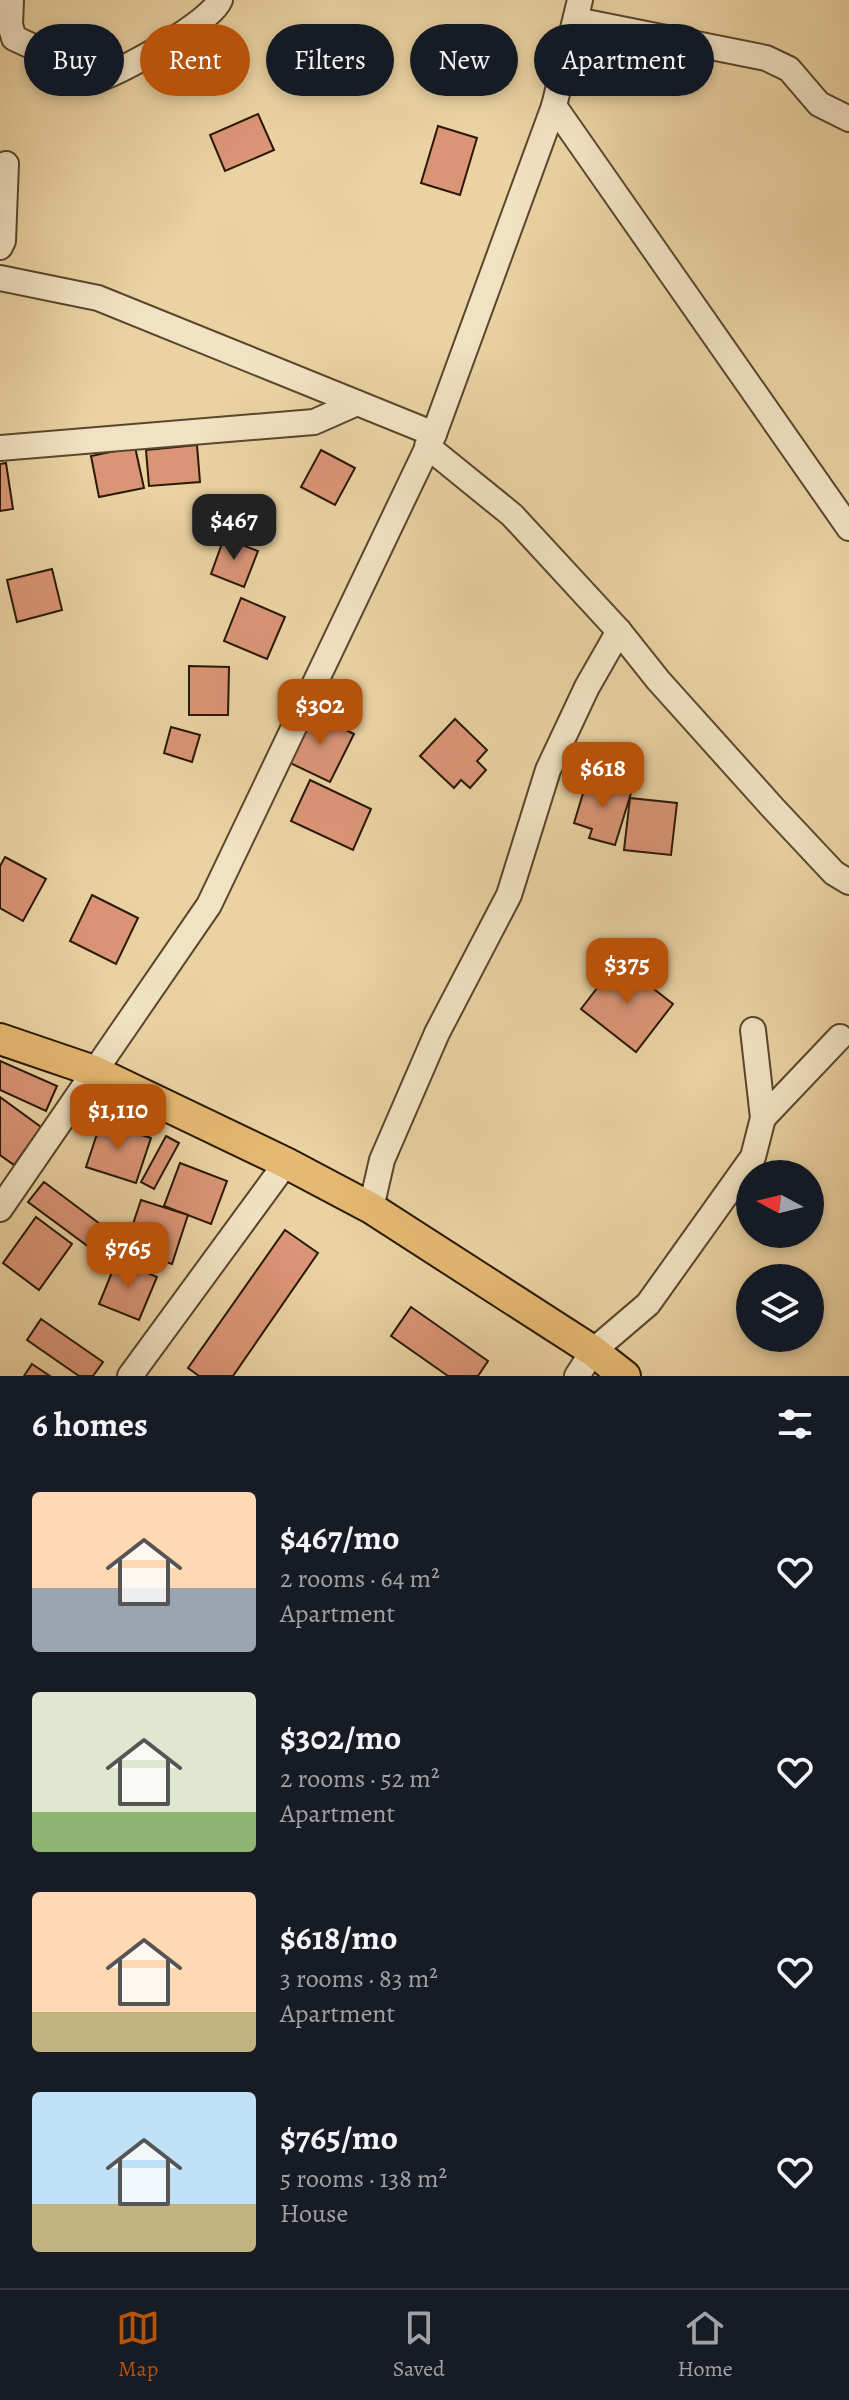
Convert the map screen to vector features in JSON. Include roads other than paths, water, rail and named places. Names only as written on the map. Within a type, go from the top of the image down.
[{"type":"main road","points":[[0,1039],[94,1071],[286,1163],[371,1208],[593,1351],[625,1376]]},
{"type":"street","points":[[11,0],[10,25],[14,38],[101,78],[119,72],[205,18],[220,0]]},
{"type":"street","points":[[0,1209],[209,905],[430,440],[554,106],[578,10],[766,58],[789,69],[819,104],[849,119]]},
{"type":"street","points":[[554,106],[849,528]]},
{"type":"street","points":[[0,247],[3,241],[6,164]]},
{"type":"street","points":[[0,278],[98,298],[357,403],[430,440],[512,515],[619,631],[658,680],[773,808],[834,873],[849,882]]},
{"type":"street","points":[[0,448],[314,422],[357,403]]},
{"type":"street","points":[[371,1208],[382,1160],[431,1047],[509,895],[548,770],[587,687],[619,631]]},
{"type":"street","points":[[577,1376],[593,1351],[648,1304],[753,1157],[763,1118],[753,1030]]},
{"type":"street","points":[[763,1118],[840,1037]]},
{"type":"street","points":[[130,1376],[286,1163]]}]
